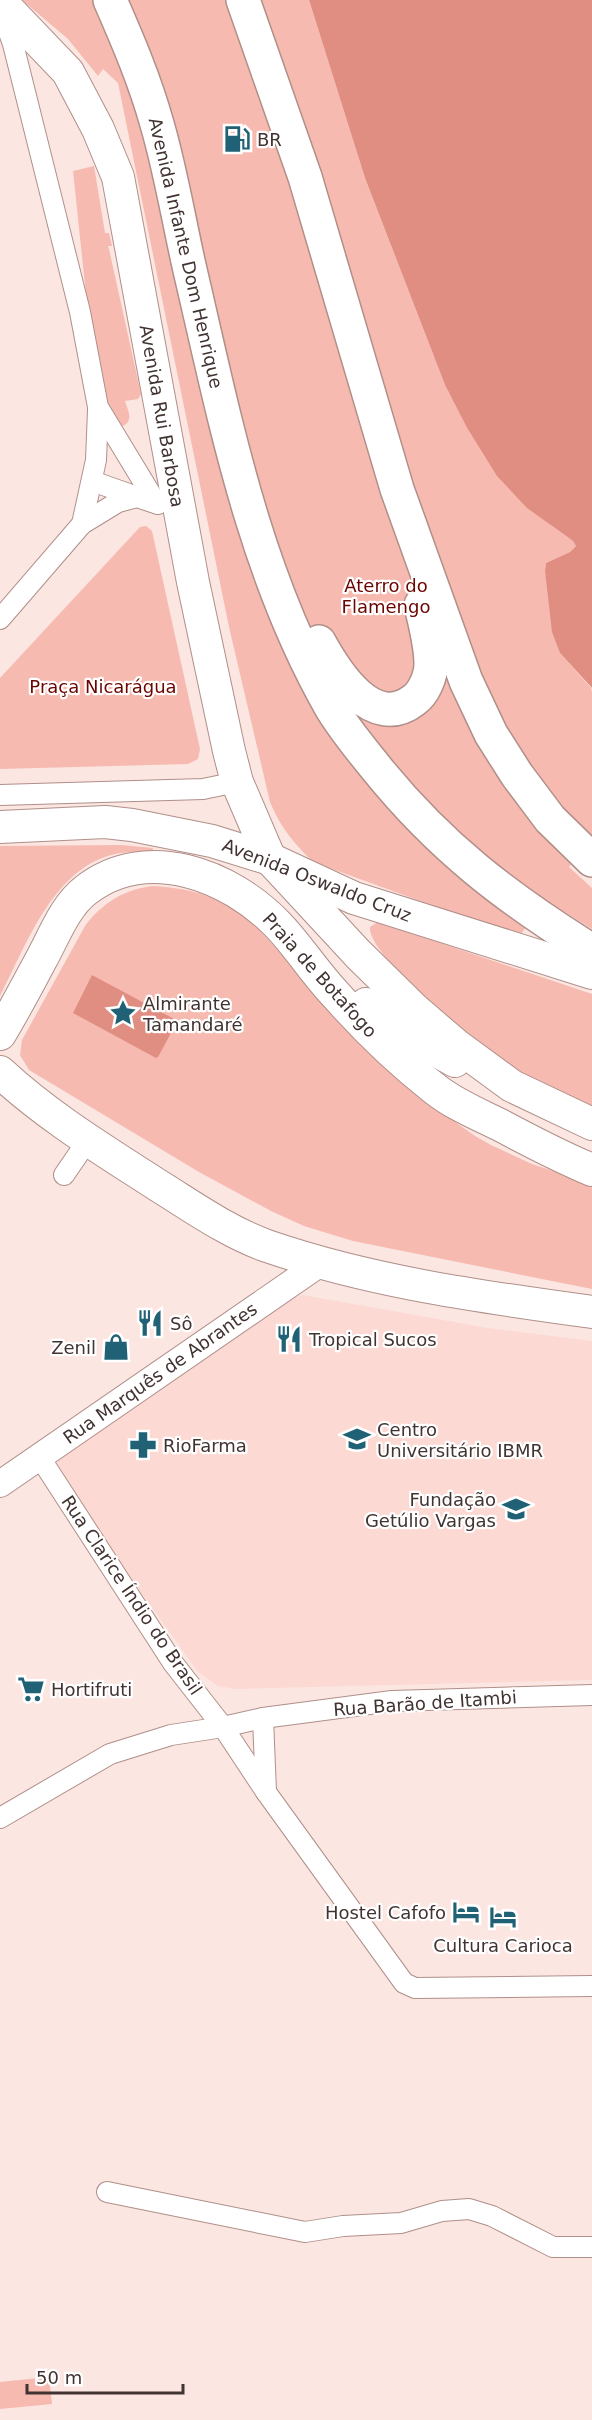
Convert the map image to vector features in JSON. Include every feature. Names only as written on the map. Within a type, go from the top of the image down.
[{"type":"highway","name":"Avenida Infante Dom Henrique","points":[[110,0],[134,55],[158,126],[223,413],[248,511]]},
{"type":"highway","points":[[243,0],[305,177],[397,489],[466,681],[491,734],[550,819],[592,860]]},
{"type":"highway","points":[[248,511],[322,649],[342,679],[360,698],[376,708],[404,708],[417,699],[426,684],[431,666],[397,489]]},
{"type":"highway","points":[[248,511],[297,642],[332,708],[354,741],[400,797],[478,873],[532,914],[592,951]]},
{"type":"main road","name":"Avenida Rui Barbosa","points":[[0,1],[68,72],[98,129],[118,177],[183,528],[237,782],[270,859]]},
{"type":"main road","name":"Avenida Oswaldo Cruz","points":[[0,827],[105,822],[212,841],[270,859],[354,898],[592,974]]},
{"type":"main road","points":[[270,859],[358,954],[414,1009],[456,1045],[512,1086]]},
{"type":"main road","name":"Praia de Botafogo","points":[[0,1034],[66,914],[85,891],[107,877],[132,868],[158,867],[188,871],[232,888],[258,907],[278,925],[352,1012],[393,1055],[437,1091],[467,1109],[592,1170]]},
{"type":"main road","points":[[278,925],[392,1025],[437,1052],[592,1124]]},
{"type":"main road","points":[[0,1072],[17,1088],[88,1140],[197,1210],[249,1238],[322,1262],[388,1280],[476,1296],[592,1312]]},
{"type":"street","name":"Avenida Rui Barbosa","points":[[0,8],[13,44],[80,312],[98,407],[146,499]]},
{"type":"street","points":[[82,524],[98,448],[98,407]]},
{"type":"street","points":[[92,482],[146,499],[183,528]]},
{"type":"street","points":[[0,619],[82,524],[118,502],[146,499]]},
{"type":"street","points":[[0,795],[203,789],[237,782]]},
{"type":"street","points":[[64,1175],[88,1140]]},
{"type":"street","name":"Rua Marquês de Abrantes","points":[[0,1484],[322,1262]]},
{"type":"street","name":"Rua Clarice Índio do Brasil","points":[[39,1456],[173,1663],[223,1727],[266,1792],[409,1986],[592,1986]]},
{"type":"street","name":"Rua Barão de Itambi","points":[[0,1818],[110,1754],[171,1735],[263,1718],[392,1701],[592,1695]]},
{"type":"street","points":[[263,1718],[266,1792]]},
{"type":"street","points":[[107,2192],[305,2232],[343,2226],[401,2223],[442,2211],[469,2209],[492,2216],[553,2247],[592,2247]]},
{"type":"shaded area","points":[[309,0],[592,0],[592,688],[560,653],[552,632],[545,571],[546,563],[570,552],[576,546],[573,541],[527,508],[497,476],[466,426],[445,385],[365,178]]},
{"type":"shaded area","points":[[92,975],[176,1020],[158,1057],[156,1058],[73,1013]]},
{"type":"shaded area","points":[[303,1295],[488,1328],[592,1341],[592,1680],[236,1689],[218,1686],[198,1672],[61,1480],[57,1467],[59,1457],[288,1300]]},
{"type":"green space","name":"Aterro do Flamengo","points":[[22,0],[309,0],[365,178],[445,385],[466,426],[553,527],[573,541],[576,546],[570,552],[546,563],[545,571],[560,653],[592,692],[592,835],[569,867],[592,888],[592,929],[545,900],[519,937],[313,862],[283,827],[270,802],[229,627],[118,83],[103,69],[98,76],[68,39]]},
{"type":"green space","points":[[94,166],[105,233],[109,233],[112,246],[108,246],[141,394],[138,399],[125,401],[129,418],[123,426],[117,425],[105,395],[86,294],[73,171]]},
{"type":"green space","name":"Praça Nicarágua","points":[[146,526],[152,531],[200,749],[198,759],[188,764],[0,769],[0,678],[140,527]]},
{"type":"green space","points":[[121,845],[153,848],[152,852],[126,852],[111,855],[90,864],[72,877],[43,913],[0,996],[0,846]]},
{"type":"green space","points":[[153,886],[182,889],[206,895],[241,914],[253,923],[373,1057],[427,1102],[491,1145],[532,1164],[592,1184],[592,1289],[353,1241],[304,1226],[199,1172],[29,1070],[20,1055],[22,1040],[85,926],[99,910],[115,899],[133,890]]},
{"type":"green space","points":[[378,922],[592,994],[592,1106],[548,1088],[525,1075],[459,1029],[411,985],[381,952],[370,927]]},
{"type":"green space","points":[[49,2377],[52,2404],[0,2409],[0,2382]]},
{"type":"place","name":"BR","points":[[237,139]]},
{"type":"place","name":"Almirante Tamandaré","points":[[123,1013]]},
{"type":"place","name":"Sô","points":[[150,1323]]},
{"type":"place","name":"Tropical Sucos","points":[[289,1339]]},
{"type":"place","name":"Zenil","points":[[116,1347]]},
{"type":"place","name":"Centro Universitário IBMR","points":[[357,1439]]},
{"type":"place","name":"RioFarma","points":[[143,1445]]},
{"type":"place","name":"Fundação Getúlio Vargas","points":[[516,1509]]},
{"type":"place","name":"Hortifruti","points":[[31,1689]]},
{"type":"place","name":"Hostel Cafofo","points":[[466,1912]]},
{"type":"place","name":"Cultura Carioca","points":[[503,1917]]}]
